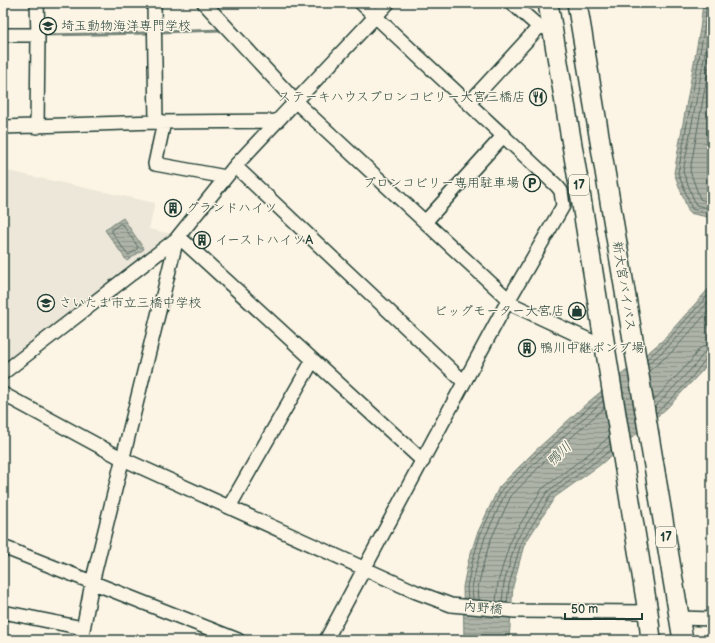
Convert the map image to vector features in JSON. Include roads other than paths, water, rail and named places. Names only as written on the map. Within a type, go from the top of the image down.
[{"type":"highway","name":"17","points":[[548,3],[545,28],[606,348],[648,612],[651,640]]},
{"type":"highway","name":"新大宮バイパス","points":[[577,3],[684,640]]},
{"type":"street","points":[[37,3],[37,126]]},
{"type":"street","points":[[154,3],[160,122],[155,164],[226,177]]},
{"type":"street","points":[[204,3],[296,102],[508,301],[606,348]]},
{"type":"street","points":[[326,640],[508,301],[563,206],[561,191],[557,186],[361,3]]},
{"type":"street","points":[[3,373],[179,237],[235,166],[388,3]]},
{"type":"street","points":[[469,103],[545,28],[512,3]]},
{"type":"street","points":[[3,35],[38,35]]},
{"type":"street","points":[[3,127],[160,122],[277,121]]},
{"type":"street","points":[[425,222],[504,135]]},
{"type":"street","points":[[235,166],[464,382]]},
{"type":"street","points":[[179,237],[422,461]]},
{"type":"street","points":[[3,612],[82,634],[92,582],[179,237]]},
{"type":"street","points":[[229,507],[312,360]]},
{"type":"street","name":"内野橋","points":[[3,394],[123,459],[416,592],[451,605],[515,611],[648,612]]},
{"type":"street","points":[[3,547],[238,640]]},
{"type":"street","points":[[680,618],[712,620]]},
{"type":"water","points":[[703,3],[712,3],[712,218],[689,213],[674,173],[700,29]]},
{"type":"water","points":[[123,218],[144,249],[127,261],[105,230]]},
{"type":"water","name":"鴨川","points":[[712,285],[712,357],[702,371],[667,408],[600,465],[555,497],[524,545],[513,586],[509,640],[464,640],[463,587],[468,562],[477,534],[499,487],[586,404],[662,341]]},
{"type":"waterway","points":[[159,32],[222,30]]},
{"type":"waterway","points":[[43,35],[150,33]]},
{"type":"place","name":"埼玉動物海洋専門学校","points":[[48,26]]},
{"type":"place","name":"ステーキハウスブロンコビリー大宮三橋店","points":[[538,97]]},
{"type":"place","name":"ブロンコビリー専用駐車場","points":[[532,183]]},
{"type":"place","name":"グランドハイツ","points":[[173,208]]},
{"type":"place","name":"イーストハイツA","points":[[202,240]]},
{"type":"place","name":"さいたま市立三橋中学校","points":[[46,303]]},
{"type":"place","name":"ビッグモーター大宮店","points":[[577,311]]},
{"type":"place","name":"鴨川中継ポンプ場","points":[[527,348]]}]
